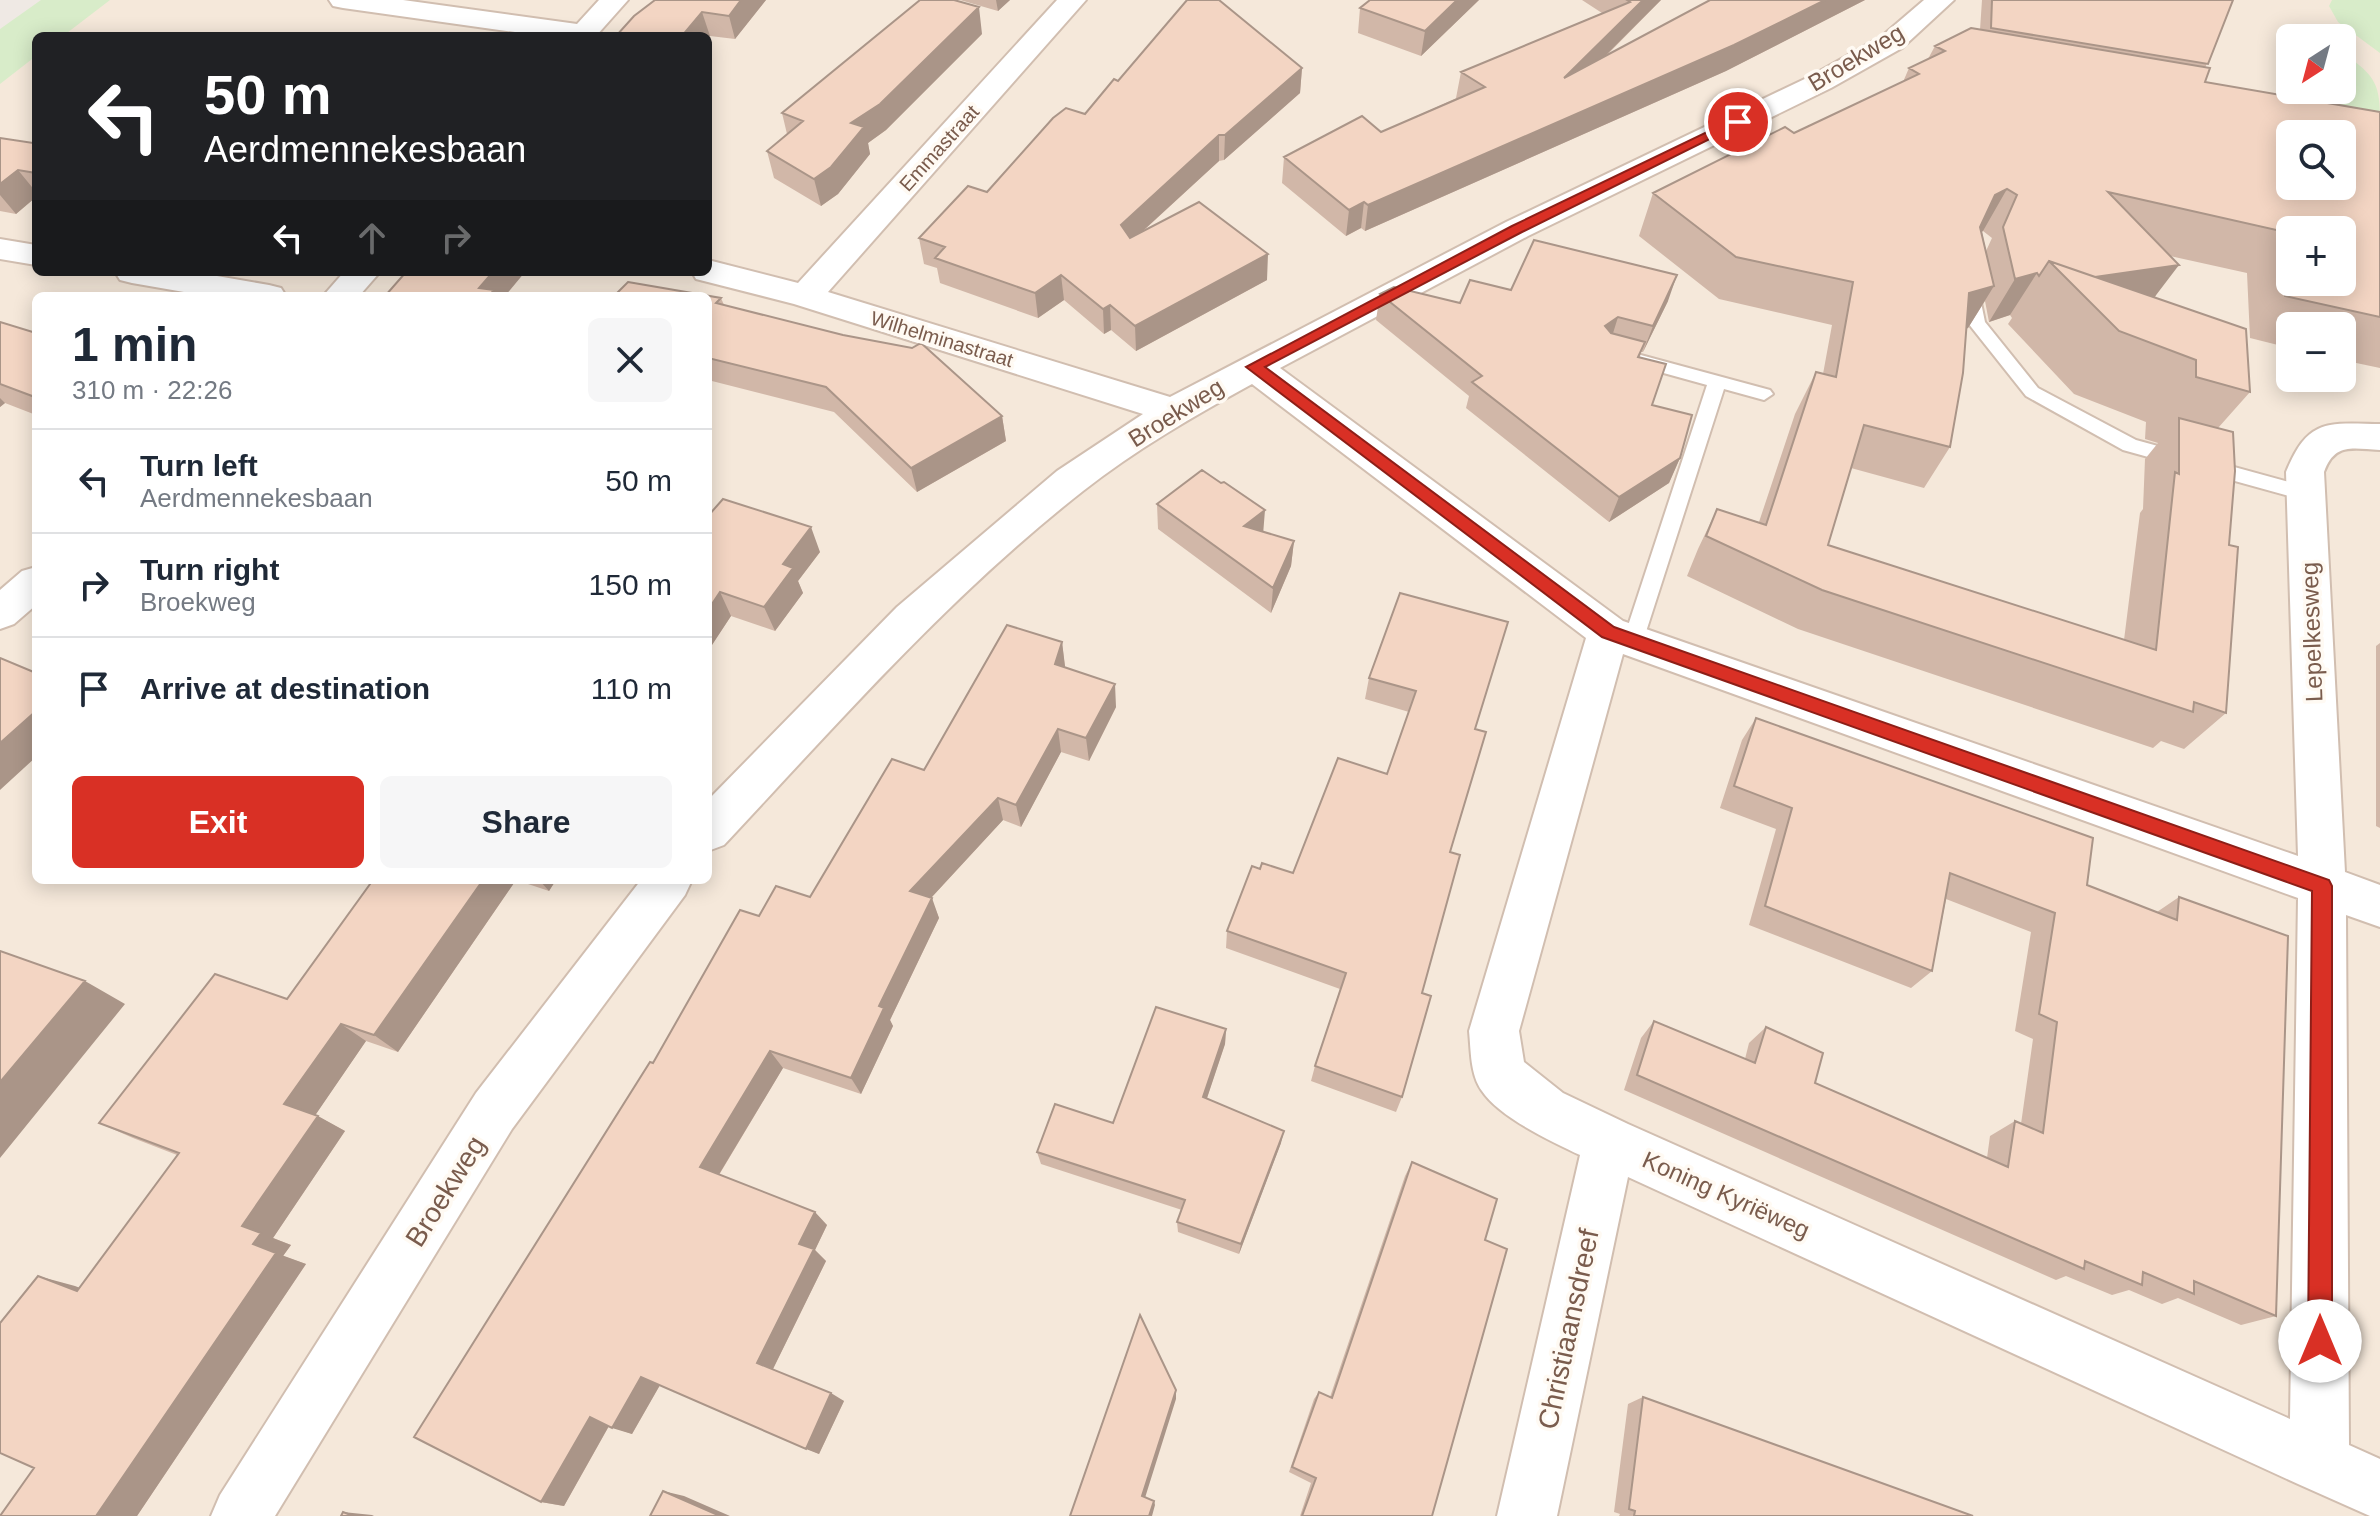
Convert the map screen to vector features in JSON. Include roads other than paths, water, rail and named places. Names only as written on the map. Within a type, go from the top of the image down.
[{"type":"street","points":[[343,0],[562,32]]},
{"type":"street","points":[[585,32],[614,0]]},
{"type":"street","name":"Emmastraat","points":[[805,296],[1072,0]]},
{"type":"street","name":"Broekweg","points":[[712,827],[911,618],[1070,481],[1174,411],[1517,229],[1821,82],[1907,46],[1940,0]]},
{"type":"street","points":[[0,249],[32,254]]},
{"type":"street","name":"Wilhelminastraat","points":[[712,272],[805,296],[1174,411]]},
{"type":"street","points":[[155,276],[246,292]]},
{"type":"street","points":[[344,292],[359,276]]},
{"type":"street","points":[[1254,367],[1620,636],[2380,906]]},
{"type":"street","name":"Lepelkesweg","points":[[2319,1463],[2322,886],[2305,472],[2314,449],[2336,436],[2380,437]]},
{"type":"street","points":[[0,613],[32,585]]},
{"type":"street","name":"Koning Kyriëweg","points":[[1620,636],[1494,1031],[1500,1075],[1545,1111],[1609,1142],[2380,1490]]},
{"type":"street","name":"Broekweg","points":[[241,1516],[494,1111],[666,884]]},
{"type":"street","name":"Christiaansdreef","points":[[1527,1516],[1609,1142]]},
{"type":"lane","points":[[1967,269],[1977,323],[2032,392],[2130,445],[2307,494]]},
{"type":"lane","points":[[1625,356],[1764,394]]},
{"type":"lane","points":[[1620,636],[1717,382]]}]
